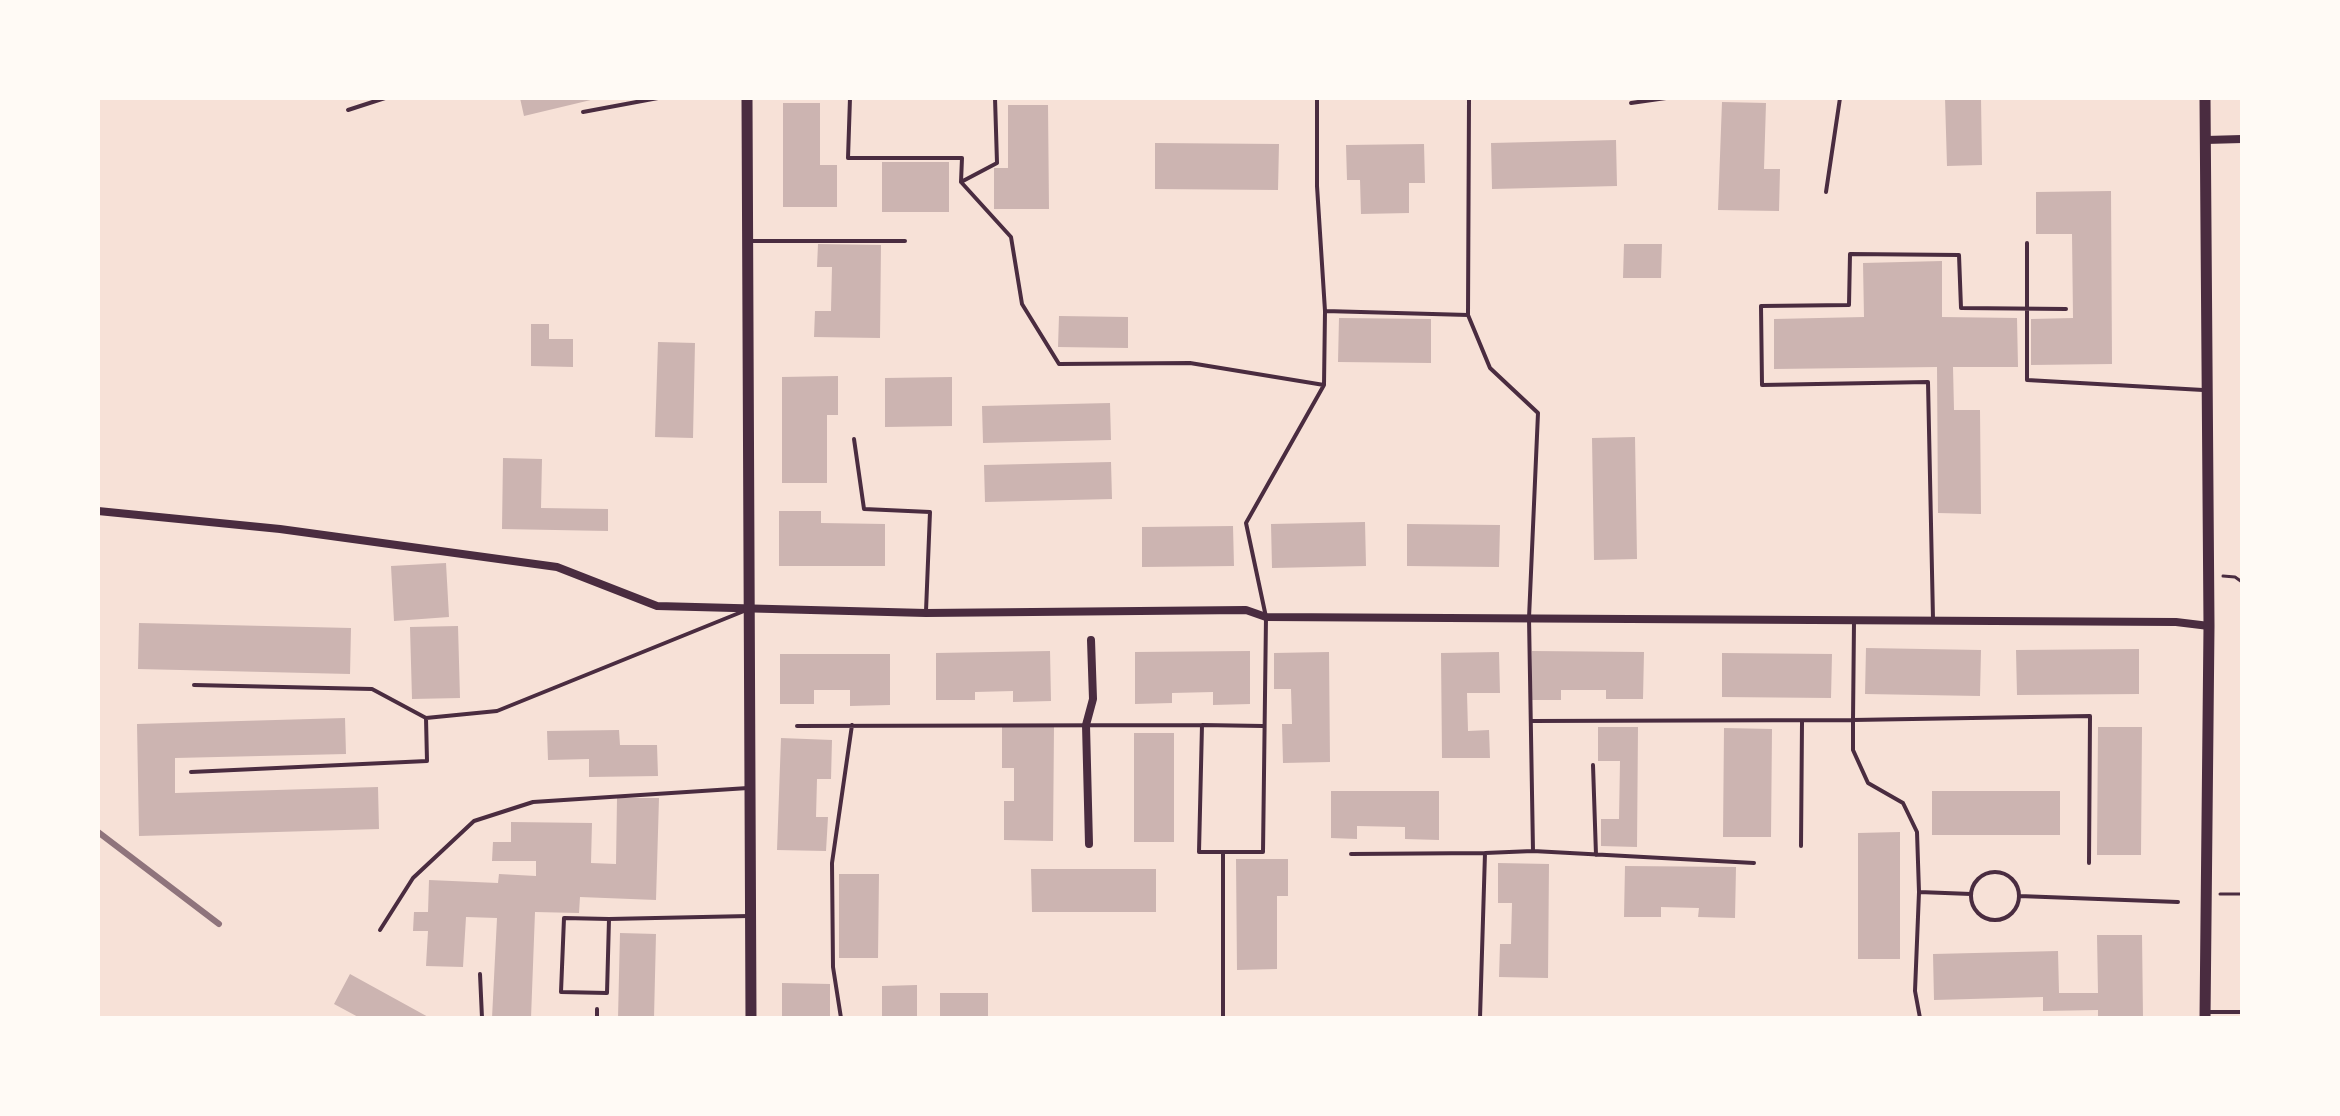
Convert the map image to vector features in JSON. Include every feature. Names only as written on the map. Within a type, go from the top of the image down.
[{"type":"main road","points":[[747,98],[751,1018]]},
{"type":"main road","points":[[2205,98],[2209,390],[2205,1015]]},
{"type":"street","points":[[2206,140],[2242,139]]},
{"type":"street","points":[[98,511],[280,529],[557,567],[657,606],[926,613],[1246,610],[1266,617],[2176,622],[2209,626]]},
{"type":"street","points":[[1089,844],[1086,725],[1093,699],[1091,640]]},
{"type":"lane","points":[[348,110],[385,98]]},
{"type":"lane","points":[[583,112],[658,98]]},
{"type":"lane","points":[[850,98],[848,158],[962,158],[961,182],[1011,237],[1022,304],[1059,364],[1190,363],[1324,385]]},
{"type":"lane","points":[[961,182],[997,163],[995,98]]},
{"type":"lane","points":[[1202,725],[1199,852],[1263,852],[1266,617],[1246,523],[1324,385],[1325,311],[1317,186],[1317,98]]},
{"type":"lane","points":[[1469,98],[1468,315],[1490,368],[1538,413],[1529,618],[1533,851]]},
{"type":"lane","points":[[1631,103],[1666,98]]},
{"type":"lane","points":[[1826,192],[1840,98]]},
{"type":"lane","points":[[748,241],[905,241]]},
{"type":"lane","points":[[2027,243],[2027,380],[2209,390]]},
{"type":"lane","points":[[1933,621],[1928,382],[1762,385],[1761,306],[1849,305],[1850,254],[1944,254],[1959,255],[1961,308],[2066,309]]},
{"type":"lane","points":[[1325,311],[1468,315]]},
{"type":"lane","points":[[854,439],[864,509],[930,512],[926,613]]},
{"type":"lane","points":[[194,685],[372,689],[426,718],[497,711],[750,608]]},
{"type":"lane","points":[[1854,619],[1853,750],[1868,783],[1903,803],[1917,832],[1919,892],[1915,991],[1920,1018]]},
{"type":"lane","points":[[1531,721],[1802,722],[2090,716],[2089,863]]},
{"type":"lane","points":[[191,772],[427,761],[426,718]]},
{"type":"lane","points":[[1801,846],[1802,722]]},
{"type":"lane","points":[[841,1018],[833,967],[832,863],[852,725]]},
{"type":"lane","points":[[797,726],[1264,726]]},
{"type":"lane","points":[[1593,765],[1596,855]]},
{"type":"lane","points":[[380,930],[413,878],[474,821],[533,802],[750,788]]},
{"type":"lane","points":[[1351,854],[1533,851],[1754,863]]},
{"type":"lane","points":[[1223,852],[1223,1018]]},
{"type":"lane","points":[[1480,1018],[1485,853]]},
{"type":"lane","points":[[1985,874],[2008,875],[2014,881],[2018,904],[2008,916],[1994,919],[1975,908],[1971,894],[1974,885],[1985,874]]},
{"type":"lane","points":[[1919,892],[1971,894]]},
{"type":"lane","points":[[2019,896],[2178,902]]},
{"type":"lane","points":[[609,919],[607,993],[561,992],[564,918],[751,916]]},
{"type":"lane","points":[[480,974],[482,1018]]},
{"type":"lane","points":[[597,1009],[597,1018]]},
{"type":"lane","points":[[2205,1015],[2242,1012]]},
{"type":"path","points":[[2235,577],[2242,571]]},
{"type":"path","points":[[2209,574],[2235,577],[2242,582]]},
{"type":"building","points":[[520,98],[595,98],[595,99],[524,116]]},
{"type":"building","points":[[1945,98],[1981,98],[1982,165],[1947,166]]},
{"type":"building","points":[[1722,102],[1766,103],[1764,169],[1780,169],[1779,211],[1718,210]]},
{"type":"building","points":[[783,103],[820,103],[820,165],[837,165],[837,207],[783,207]]},
{"type":"building","points":[[1008,105],[1048,105],[1049,209],[994,209],[994,168],[1008,168]]},
{"type":"building","points":[[1616,140],[1617,186],[1492,189],[1491,143]]},
{"type":"building","points":[[1155,143],[1279,144],[1278,190],[1155,189]]},
{"type":"building","points":[[1424,144],[1425,183],[1409,183],[1409,213],[1361,214],[1360,180],[1347,180],[1346,145]]},
{"type":"building","points":[[882,162],[949,162],[949,212],[882,212]]},
{"type":"building","points":[[2111,191],[2112,364],[2031,365],[2031,319],[2073,318],[2072,234],[2036,234],[2036,192]]},
{"type":"building","points":[[818,244],[881,245],[880,338],[814,337],[815,311],[831,311],[832,267],[817,267]]},
{"type":"building","points":[[1624,244],[1662,244],[1661,278],[1623,278]]},
{"type":"building","points":[[1942,261],[1942,317],[2017,318],[2018,367],[1953,367],[1954,410],[1980,410],[1981,514],[1938,513],[1937,367],[1774,369],[1774,319],[1864,317],[1863,263]]},
{"type":"building","points":[[1059,316],[1128,317],[1128,348],[1058,347]]},
{"type":"building","points":[[1339,318],[1431,319],[1431,363],[1338,362]]},
{"type":"building","points":[[531,324],[549,324],[549,339],[573,339],[573,367],[531,366]]},
{"type":"building","points":[[658,342],[695,343],[693,438],[655,437]]},
{"type":"building","points":[[838,376],[838,415],[827,415],[827,483],[782,483],[782,377]]},
{"type":"building","points":[[952,377],[952,426],[885,427],[885,378]]},
{"type":"building","points":[[1110,403],[1111,440],[983,443],[982,406]]},
{"type":"building","points":[[1635,437],[1637,559],[1594,560],[1592,438]]},
{"type":"building","points":[[503,458],[542,459],[541,508],[608,509],[608,531],[502,529]]},
{"type":"building","points":[[1111,462],[1112,499],[985,502],[984,465]]},
{"type":"building","points":[[779,511],[821,511],[821,523],[885,524],[885,566],[779,566]]},
{"type":"building","points":[[1365,522],[1366,566],[1272,568],[1271,524]]},
{"type":"building","points":[[1407,524],[1500,525],[1499,567],[1407,566]]},
{"type":"building","points":[[1233,526],[1234,566],[1142,567],[1142,527]]},
{"type":"building","points":[[446,563],[449,617],[394,621],[391,566]]},
{"type":"building","points":[[139,623],[351,628],[350,674],[138,669]]},
{"type":"building","points":[[458,626],[460,698],[412,699],[410,627]]},
{"type":"building","points":[[1866,648],[1981,650],[1980,696],[1865,694]]},
{"type":"building","points":[[2139,649],[2139,694],[2017,695],[2016,650]]},
{"type":"building","points":[[1050,651],[1051,701],[1013,702],[1013,691],[975,692],[975,700],[936,700],[936,653]]},
{"type":"building","points":[[1250,651],[1250,704],[1213,705],[1213,692],[1172,693],[1172,703],[1135,704],[1135,652]]},
{"type":"building","points":[[1532,651],[1644,652],[1643,699],[1606,699],[1606,690],[1561,690],[1561,700],[1532,700]]},
{"type":"building","points":[[1329,652],[1330,762],[1283,763],[1282,724],[1292,724],[1291,689],[1274,689],[1274,653]]},
{"type":"building","points":[[1499,652],[1500,693],[1467,693],[1468,731],[1489,730],[1490,758],[1442,758],[1441,653]]},
{"type":"building","points":[[1722,653],[1832,654],[1831,698],[1722,697]]},
{"type":"building","points":[[780,654],[890,654],[890,705],[850,706],[850,690],[814,690],[814,704],[780,704]]},
{"type":"building","points":[[345,718],[346,754],[175,758],[175,793],[378,787],[379,829],[139,836],[137,724]]},
{"type":"building","points":[[1002,727],[1054,727],[1053,841],[1004,840],[1004,801],[1014,801],[1014,768],[1002,768]]},
{"type":"building","points":[[1598,727],[1638,727],[1637,847],[1601,846],[1601,819],[1619,819],[1620,761],[1598,761]]},
{"type":"building","points":[[2098,727],[2142,727],[2141,855],[2097,855]]},
{"type":"building","points":[[1724,728],[1772,729],[1771,837],[1723,837]]},
{"type":"building","points":[[619,730],[620,745],[657,745],[658,776],[589,777],[589,759],[548,760],[547,731]]},
{"type":"building","points":[[1134,733],[1174,733],[1174,842],[1134,842]]},
{"type":"building","points":[[781,738],[832,740],[831,779],[817,779],[816,817],[828,817],[826,851],[777,850]]},
{"type":"building","points":[[1331,791],[1439,791],[1439,840],[1405,839],[1405,827],[1357,826],[1357,839],[1331,838]]},
{"type":"building","points":[[1932,791],[2060,791],[2060,835],[1932,835]]},
{"type":"building","points":[[617,798],[659,798],[656,900],[580,897],[579,913],[535,912],[531,1018],[492,1018],[497,918],[466,917],[463,967],[426,966],[428,931],[413,931],[414,912],[428,912],[429,880],[498,883],[499,874],[536,876],[536,861],[492,861],[493,842],[511,842],[511,822],[592,823],[591,863],[616,864]]},
{"type":"building","points":[[1900,832],[1900,959],[1858,959],[1858,833]]},
{"type":"building","points":[[1236,859],[1288,859],[1288,896],[1277,896],[1277,969],[1237,970]]},
{"type":"building","points":[[1498,863],[1549,864],[1548,978],[1499,977],[1500,944],[1511,944],[1512,903],[1498,903]]},
{"type":"building","points":[[1625,866],[1736,867],[1735,918],[1698,917],[1699,908],[1661,907],[1661,917],[1624,917]]},
{"type":"building","points":[[1031,869],[1156,869],[1156,912],[1032,912]]},
{"type":"building","points":[[839,874],[879,874],[878,958],[839,958]]},
{"type":"building","points":[[620,933],[656,934],[654,1018],[618,1018]]},
{"type":"building","points":[[2097,935],[2142,935],[2143,1018],[2098,1018],[2098,1010],[2043,1011],[2043,997],[1934,1000],[1933,954],[2058,951],[2059,993],[2098,993]]},
{"type":"building","points":[[350,974],[430,1018],[360,1018],[334,1004]]},
{"type":"building","points":[[782,983],[830,984],[830,1018],[782,1018]]},
{"type":"building","points":[[917,985],[917,1018],[882,1018],[882,986]]},
{"type":"building","points":[[940,993],[988,993],[988,1018],[940,1018]]},
{"type":"railway","points":[[98,832],[219,924]]}]
